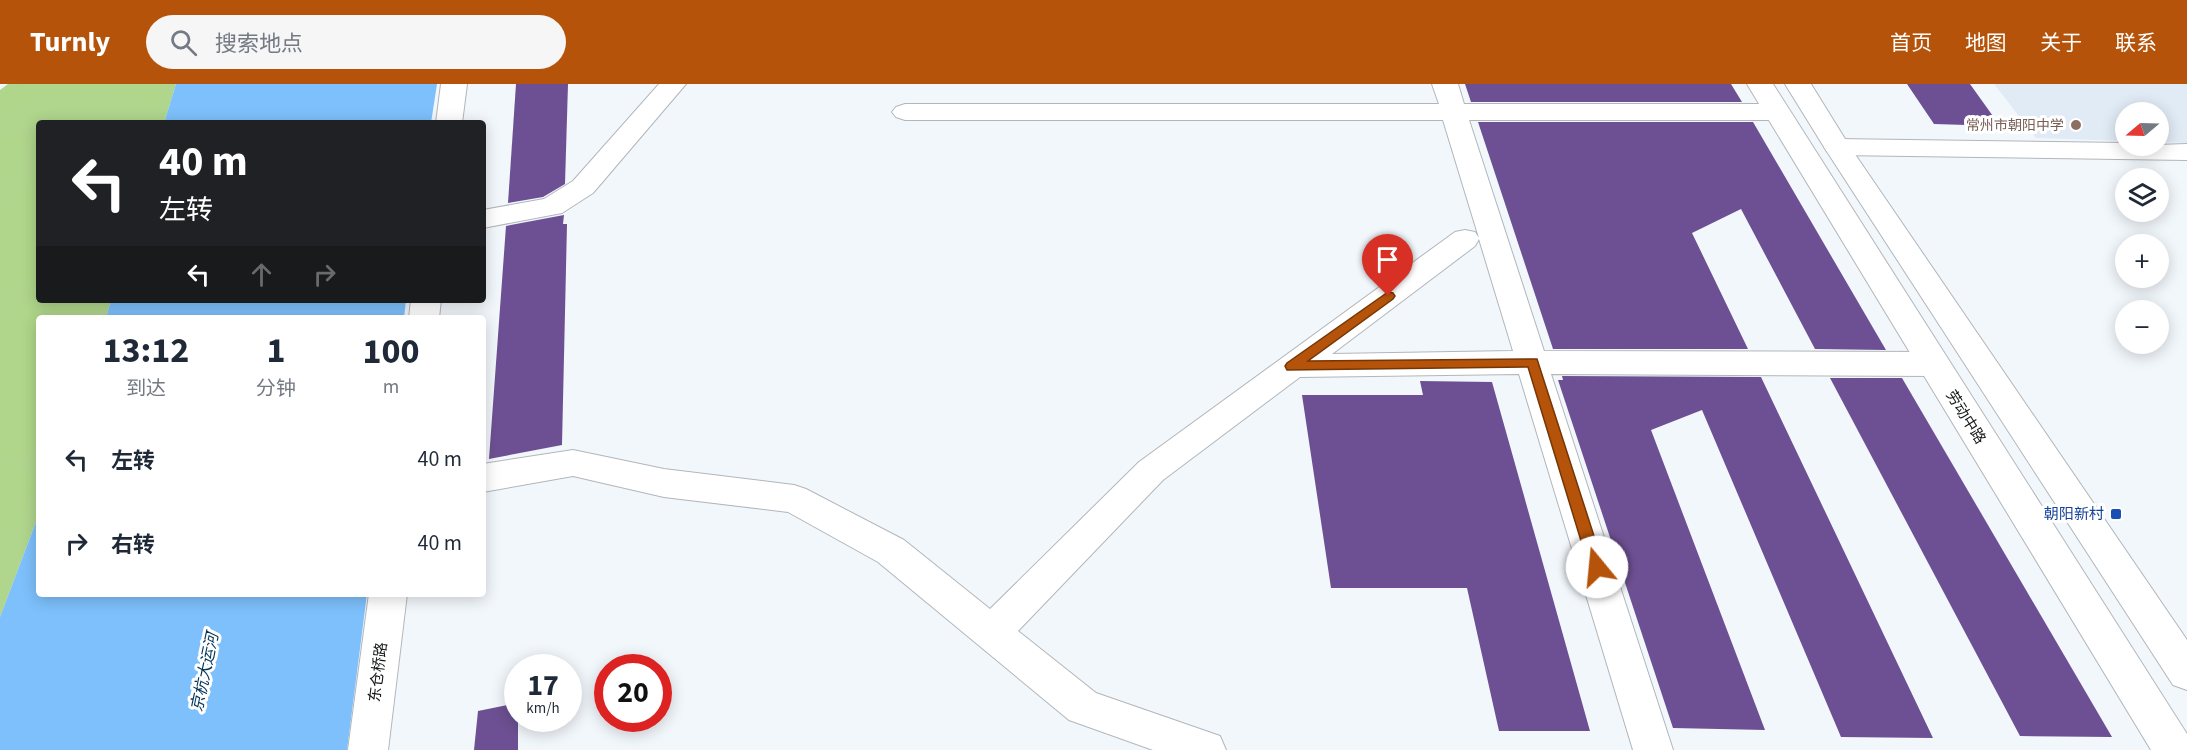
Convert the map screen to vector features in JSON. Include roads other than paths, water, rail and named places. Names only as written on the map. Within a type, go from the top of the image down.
[{"type":"main road","points":[[449,120],[454,84]]},
{"type":"main road","points":[[486,218],[552,207],[583,187],[673,84]]},
{"type":"main road","name":"劳动中路","points":[[1760,84],[2174,750]]},
{"type":"main road","points":[[1798,84],[1837,147],[2187,673]]},
{"type":"main road","points":[[1450,98],[1653,750]]},
{"type":"main road","points":[[905,112],[1450,98],[1776,112]]},
{"type":"main road","points":[[1837,147],[2187,152]]},
{"type":"main road","points":[[992,633],[1151,471],[1466,239]]},
{"type":"main road","points":[[1292,366],[1533,362],[1933,364]]},
{"type":"main road","points":[[486,478],[573,463],[664,483],[794,499],[891,550],[1083,707],[1206,750]]},
{"type":"main road","name":"东仓桥路","points":[[368,750],[388,597]]},
{"type":"water","points":[[176,84],[437,84],[431,120],[165,120]]},
{"type":"water","points":[[110,303],[406,303],[404,315],[107,315]]},
{"type":"water","name":"京杭大运河","points":[[36,522],[36,597],[367,597],[347,750],[0,750],[0,617]]},
{"type":"place","name":"常州市朝阳中学","points":[[2076,125]]},
{"type":"place","name":"朝阳新村","points":[[2116,514]]}]
